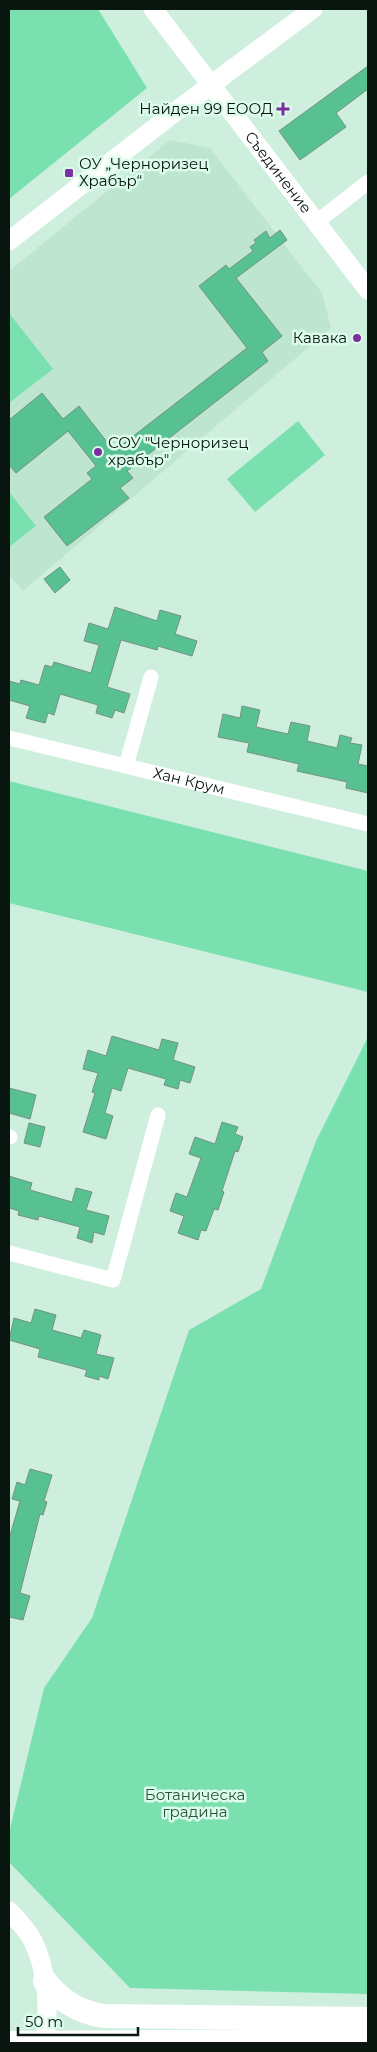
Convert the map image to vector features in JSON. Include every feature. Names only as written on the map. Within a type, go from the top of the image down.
[{"type":"main road","points":[[45,1981],[70,2006],[104,2016],[368,2019]]},
{"type":"main road","points":[[9,2043],[368,2041]]},
{"type":"street","name":"Съединение","points":[[153,9],[213,84],[368,290]]},
{"type":"street","points":[[9,241],[313,9]]},
{"type":"street","points":[[317,222],[368,182]]},
{"type":"street","points":[[126,766],[151,677]]},
{"type":"street","name":"Хан Крум","points":[[9,738],[368,824]]},
{"type":"street","points":[[9,1253],[113,1280],[158,1115]]},
{"type":"street","points":[[9,1911],[33,1941],[45,1981],[48,2008],[43,2043]]},
{"type":"shaded area","name":"СОУ \"Черноризец храбър\"","points":[[170,140],[210,148],[322,293],[331,328],[23,591],[9,575],[9,271]]},
{"type":"green space","points":[[9,9],[98,9],[147,88],[9,199]]},
{"type":"green space","points":[[9,313],[53,369],[9,403]]},
{"type":"green space","points":[[298,421],[325,455],[255,512],[227,479]]},
{"type":"green space","points":[[9,492],[36,526],[9,547]]},
{"type":"green space","points":[[9,781],[368,871],[368,992],[9,903]]},
{"type":"green space","name":"Ботаническа градина","points":[[368,1037],[368,1994],[130,1988],[9,1862],[9,1833],[44,1688],[92,1618],[189,1330],[261,1289],[316,1141]]},
{"type":"building","points":[[368,66],[368,89],[336,113],[346,127],[300,160],[279,131]]},
{"type":"building","points":[[280,230],[287,240],[236,278],[282,336],[262,352],[268,361],[127,471],[133,478],[120,488],[129,498],[67,546],[44,517],[92,479],[87,473],[96,466],[68,431],[16,473],[9,465],[9,420],[42,393],[63,419],[79,406],[114,451],[247,348],[199,286],[226,265],[229,269],[253,251],[250,247],[256,243],[254,240],[266,231],[270,238]]},
{"type":"building","points":[[60,567],[70,580],[55,593],[44,579]]},
{"type":"building","points":[[115,607],[157,621],[160,610],[181,616],[175,634],[197,641],[192,656],[158,646],[157,650],[121,640],[107,687],[130,694],[124,713],[115,710],[112,718],[96,713],[98,705],[60,694],[54,715],[48,713],[45,723],[26,718],[30,706],[9,700],[9,681],[20,684],[21,680],[39,685],[45,665],[52,667],[54,662],[91,673],[99,645],[84,641],[89,623],[108,629]]},
{"type":"building","points":[[242,706],[260,710],[256,727],[288,734],[291,722],[310,726],[307,741],[337,748],[340,735],[352,738],[350,743],[362,745],[358,764],[368,766],[368,793],[346,788],[347,782],[297,771],[299,764],[247,752],[249,743],[218,737],[223,714],[240,718]]},
{"type":"building","points":[[112,1036],[159,1050],[162,1039],[178,1043],[173,1060],[195,1067],[190,1083],[180,1080],[178,1089],[164,1085],[166,1079],[128,1068],[121,1091],[112,1088],[105,1113],[113,1116],[106,1139],[83,1132],[95,1093],[92,1092],[98,1073],[83,1069],[88,1050],[106,1056]]},
{"type":"building","points":[[9,1088],[36,1095],[30,1119],[9,1113]]},
{"type":"building","points":[[222,1122],[238,1127],[235,1134],[243,1137],[238,1152],[235,1151],[218,1210],[214,1209],[206,1231],[201,1230],[198,1240],[178,1233],[184,1216],[170,1211],[176,1193],[187,1197],[201,1158],[189,1154],[195,1137],[215,1144]]},
{"type":"building","points":[[29,1123],[45,1127],[40,1147],[24,1143]]},
{"type":"building","points":[[9,1176],[32,1183],[30,1190],[72,1202],[76,1188],[92,1192],[86,1210],[109,1216],[104,1235],[94,1232],[92,1243],[77,1238],[80,1227],[39,1216],[38,1220],[18,1215],[19,1211],[9,1208]]},
{"type":"building","points":[[35,1309],[56,1315],[52,1330],[81,1338],[84,1330],[101,1335],[96,1354],[114,1358],[108,1379],[99,1376],[99,1380],[85,1376],[87,1370],[38,1357],[40,1349],[9,1340],[14,1318],[31,1323]]},
{"type":"building","points":[[30,1469],[52,1475],[44,1501],[47,1502],[43,1515],[40,1514],[20,1593],[30,1596],[23,1620],[9,1617],[9,1539],[20,1501],[12,1499],[17,1482],[25,1485]]},
{"type":"place","name":"Найден 99 ЕООД","points":[[283,109]]},
{"type":"place","name":"ОУ „Черноризец Храбър“","points":[[69,173]]},
{"type":"place","name":"Кавака","points":[[357,338]]},
{"type":"place","name":"СОУ \"Черноризец храбър\"","points":[[98,452]]}]
